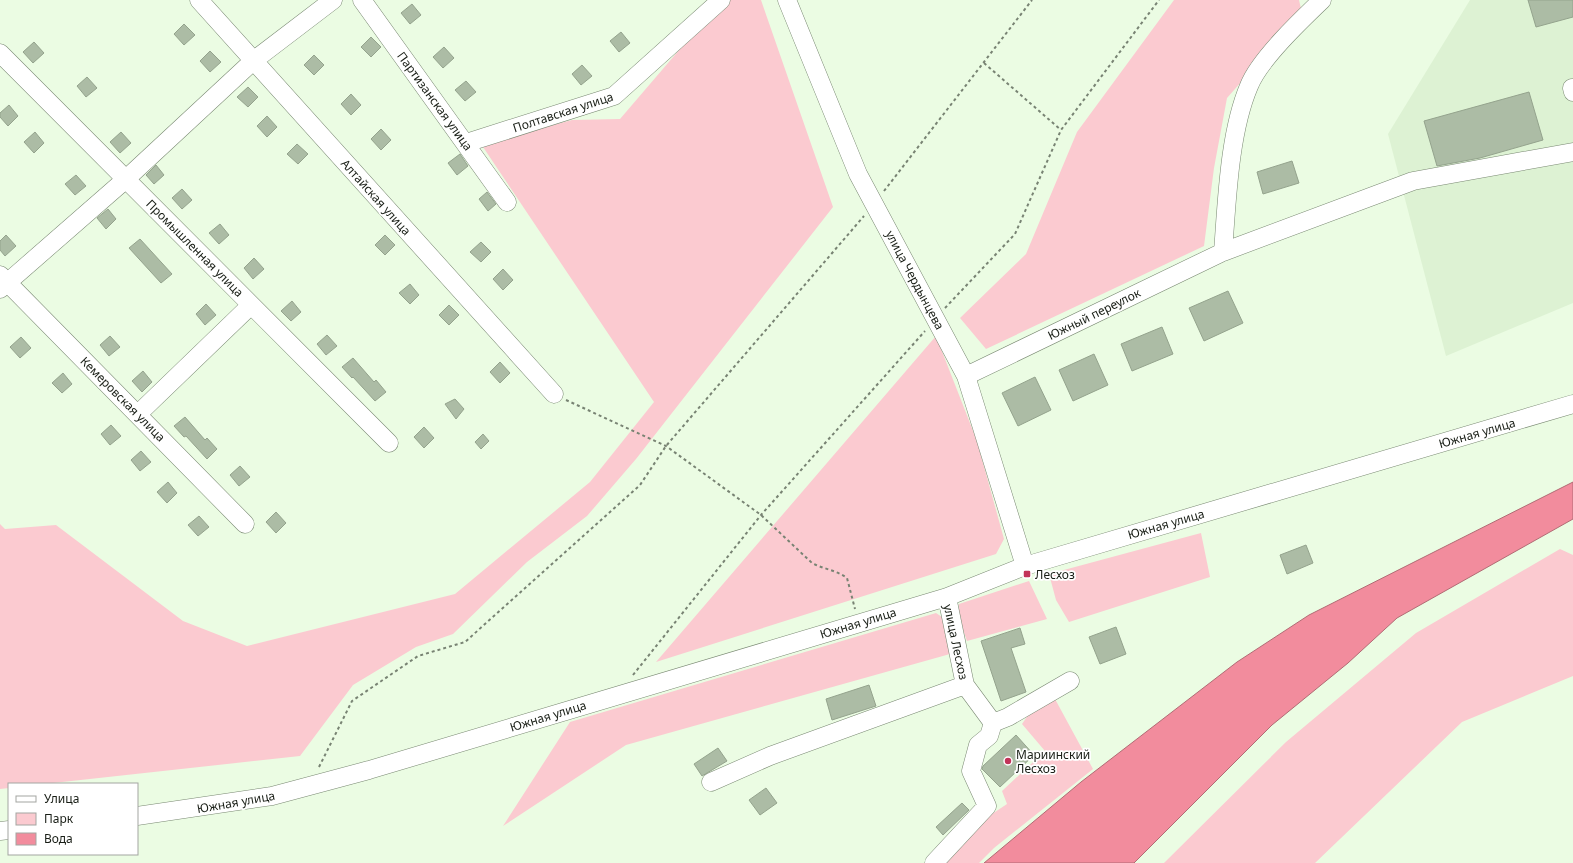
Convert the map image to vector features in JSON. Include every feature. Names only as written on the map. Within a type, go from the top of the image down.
[{"type":"street","name":"Алтайская улица","points":[[199,0],[554,394]]},
{"type":"street","points":[[2,282],[126,179],[253,61],[333,0]]},
{"type":"street","name":"Партизанская улица","points":[[362,0],[507,202]]},
{"type":"street","name":"Полтавская улица","points":[[466,143],[614,96],[721,0]]},
{"type":"street","name":"улица Чердынцева","points":[[787,0],[858,174],[966,376],[1024,566]]},
{"type":"street","points":[[1223,252],[1228,185],[1238,124],[1249,86],[1259,68],[1301,20],[1322,0]]},
{"type":"street","name":"Промышленная улица","points":[[0,53],[389,443]]},
{"type":"street","name":"Южный переулок","points":[[966,376],[1223,252],[1413,181],[1573,152]]},
{"type":"street","name":"Кемеровская улица","points":[[2,282],[138,414],[245,524]]},
{"type":"street","points":[[138,414],[251,305]]},
{"type":"street","name":"Южная улица","points":[[138,816],[272,796],[309,786],[947,597],[1024,566],[1573,404]]},
{"type":"street","name":"улица Лесхоз","points":[[947,597],[965,685],[993,722]]},
{"type":"street","points":[[934,863],[987,806],[971,771],[978,745],[989,736],[993,722],[1008,717],[1070,681]]},
{"type":"street","points":[[711,782],[797,745],[965,685]]},
{"type":"path","points":[[309,786],[352,701],[418,656],[465,642],[640,485],[666,446],[874,204],[1032,0]]},
{"type":"path","points":[[630,678],[761,515],[936,319],[1015,234],[1061,130],[1159,0]]},
{"type":"path","points":[[983,63],[1061,130]]},
{"type":"path","points":[[554,394],[666,446],[761,515],[812,563],[821,568],[840,573],[847,578],[858,623]]},
{"type":"shaded area","points":[[1470,0],[1573,0],[1573,303],[1446,356],[1388,134]]},
{"type":"green space","points":[[722,0],[761,0],[833,207],[636,459],[587,516],[527,562],[453,634],[416,647],[353,685],[300,756],[53,783],[8,783],[8,788],[0,789],[0,524],[5,529],[56,525],[183,621],[247,646],[455,594],[590,482],[654,402],[481,144],[572,120],[620,119]]},
{"type":"green space","points":[[1174,0],[1299,0],[1302,13],[1227,98],[1214,168],[1204,246],[986,349],[960,318],[1026,254],[1077,132]]},
{"type":"green space","points":[[936,336],[977,441],[1004,539],[996,554],[656,662]]},
{"type":"green space","points":[[1201,533],[1210,577],[1069,622],[1056,600],[1049,574]]},
{"type":"green space","points":[[1560,549],[1573,555],[1573,676],[1462,722],[1315,863],[1164,863],[1286,742],[1416,633]]},
{"type":"green space","points":[[1029,581],[1047,619],[967,641],[957,613],[959,604]]},
{"type":"green space","points":[[936,613],[942,617],[950,654],[626,745],[503,826],[570,722]]},
{"type":"green space","points":[[1055,699],[1093,769],[994,848],[979,863],[944,863],[989,816],[1007,804],[1002,791],[1045,751],[1022,724],[1033,708]]},
{"type":"water","points":[[1573,482],[1573,519],[1397,618],[1348,663],[1272,725],[1134,863],[984,863],[1081,782],[1237,662],[1309,615]]},
{"type":"building","points":[[1528,0],[1573,0],[1573,17],[1536,27]]},
{"type":"building","points":[[412,4],[421,15],[410,24],[401,13]]},
{"type":"building","points":[[184,24],[195,35],[184,45],[174,34]]},
{"type":"building","points":[[621,32],[630,43],[619,52],[610,41]]},
{"type":"building","points":[[371,37],[381,47],[371,57],[361,47]]},
{"type":"building","points":[[34,42],[44,53],[33,63],[23,52]]},
{"type":"building","points":[[444,47],[454,58],[443,68],[433,57]]},
{"type":"building","points":[[210,51],[221,62],[210,72],[200,61]]},
{"type":"building","points":[[314,55],[324,65],[314,75],[304,65]]},
{"type":"building","points":[[582,65],[592,76],[581,85],[572,74]]},
{"type":"building","points":[[87,77],[97,88],[86,97],[77,86]]},
{"type":"building","points":[[466,81],[476,92],[465,101],[455,90]]},
{"type":"building","points":[[248,87],[258,97],[248,107],[237,97]]},
{"type":"building","points":[[1529,92],[1543,140],[1480,158],[1437,166],[1424,121]]},
{"type":"building","points":[[351,94],[361,105],[351,115],[341,104]]},
{"type":"building","points":[[9,105],[18,116],[8,126],[0,117],[0,113]]},
{"type":"building","points":[[267,116],[277,127],[267,137],[257,126]]},
{"type":"building","points":[[381,129],[391,140],[381,150],[371,139]]},
{"type":"building","points":[[35,132],[44,143],[34,153],[24,142]]},
{"type":"building","points":[[121,132],[131,143],[120,153],[110,142]]},
{"type":"building","points":[[297,144],[308,154],[298,164],[287,154]]},
{"type":"building","points":[[460,154],[468,166],[457,175],[448,163]]},
{"type":"building","points":[[1292,161],[1299,183],[1263,194],[1257,172]]},
{"type":"building","points":[[156,165],[164,175],[154,184],[146,175]]},
{"type":"building","points":[[76,175],[86,186],[75,195],[65,184]]},
{"type":"building","points":[[182,189],[192,200],[182,209],[172,198]]},
{"type":"building","points":[[487,192],[496,204],[488,211],[479,199]]},
{"type":"building","points":[[108,209],[116,219],[106,229],[97,218]]},
{"type":"building","points":[[220,224],[229,235],[219,244],[209,233]]},
{"type":"building","points":[[6,235],[16,246],[5,256],[0,250],[0,241]]},
{"type":"building","points":[[385,235],[395,245],[385,255],[375,245]]},
{"type":"building","points":[[140,239],[172,274],[161,283],[129,248]]},
{"type":"building","points":[[481,242],[491,252],[481,262],[470,252]]},
{"type":"building","points":[[254,258],[264,269],[253,279],[244,268]]},
{"type":"building","points":[[503,269],[513,280],[503,290],[493,279]]},
{"type":"building","points":[[410,284],[419,295],[410,304],[399,293]]},
{"type":"building","points":[[1228,291],[1243,323],[1204,341],[1189,308]]},
{"type":"building","points":[[292,301],[301,312],[291,321],[281,311]]},
{"type":"building","points":[[206,304],[216,315],[205,325],[196,314]]},
{"type":"building","points":[[449,305],[459,315],[449,325],[439,315]]},
{"type":"building","points":[[1162,327],[1173,354],[1132,371],[1121,344]]},
{"type":"building","points":[[327,335],[337,346],[326,355],[317,344]]},
{"type":"building","points":[[110,336],[120,347],[109,356],[100,345]]},
{"type":"building","points":[[21,337],[31,348],[20,358],[10,347]]},
{"type":"building","points":[[1094,354],[1108,385],[1073,401],[1059,370]]},
{"type":"building","points":[[353,358],[374,382],[376,380],[386,392],[375,401],[342,367]]},
{"type":"building","points":[[500,362],[510,373],[500,383],[490,372]]},
{"type":"building","points":[[143,371],[152,382],[142,392],[132,381]]},
{"type":"building","points":[[63,373],[72,384],[62,393],[52,383]]},
{"type":"building","points":[[1035,377],[1051,410],[1018,426],[1002,393]]},
{"type":"building","points":[[455,399],[464,409],[456,419],[445,404]]},
{"type":"building","points":[[185,417],[205,440],[207,438],[217,449],[207,459],[186,436],[184,437],[174,426]]},
{"type":"building","points":[[111,425],[121,436],[110,445],[101,434]]},
{"type":"building","points":[[424,427],[434,438],[424,448],[414,437]]},
{"type":"building","points":[[483,434],[489,441],[481,449],[475,442]]},
{"type":"building","points":[[141,451],[151,462],[140,471],[131,460]]},
{"type":"building","points":[[240,466],[250,477],[239,486],[230,475]]},
{"type":"building","points":[[168,482],[177,493],[167,503],[157,492]]},
{"type":"building","points":[[276,512],[286,523],[276,533],[266,522]]},
{"type":"building","points":[[199,516],[209,527],[198,536],[188,525]]},
{"type":"building","points":[[1306,545],[1313,563],[1287,574],[1280,555]]},
{"type":"building","points":[[1116,627],[1126,654],[1100,664],[1089,637]]},
{"type":"building","points":[[1020,628],[1025,644],[1011,648],[1026,692],[1001,701],[981,641]]},
{"type":"building","points":[[869,685],[876,706],[832,720],[826,699]]},
{"type":"building","name":"Мариинский Лесхоз","points":[[1016,735],[1034,755],[1000,787],[982,769],[983,766]]},
{"type":"building","points":[[718,748],[727,761],[702,776],[694,764]]},
{"type":"building","points":[[766,788],[777,803],[760,815],[749,800]]},
{"type":"building","points":[[962,803],[969,810],[943,835],[936,827]]},
{"type":"place","name":"Лесхоз","points":[[1027,574]]},
{"type":"place","name":"Мариинский Лесхоз","points":[[1008,761]]}]
